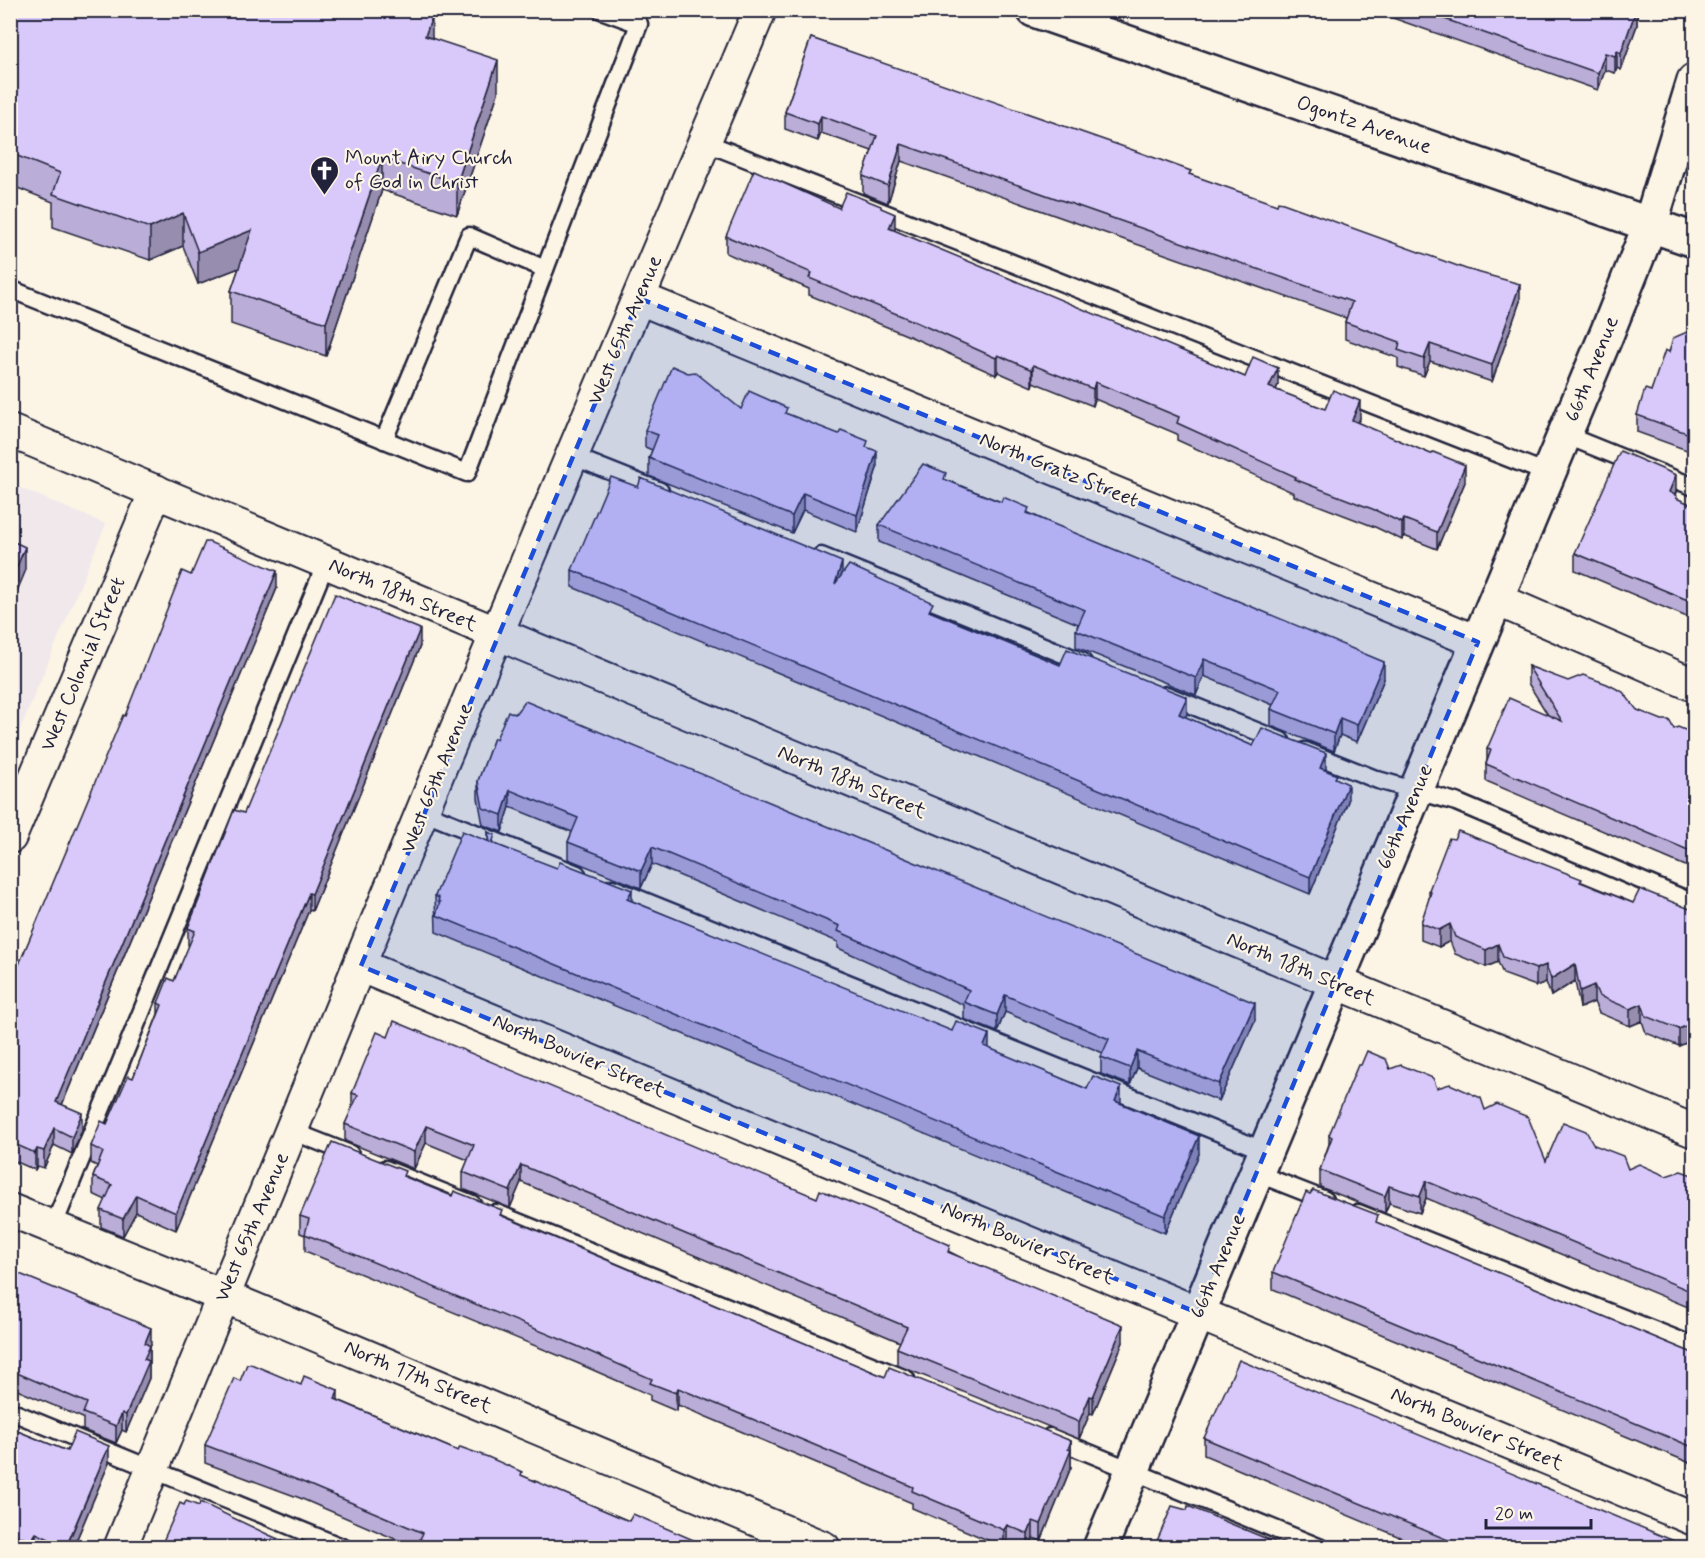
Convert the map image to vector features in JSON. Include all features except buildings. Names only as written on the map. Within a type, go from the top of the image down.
[{"type":"street","name":"West 65th Avenue","points":[[120,1548],[423,812],[760,10]]},
{"type":"street","name":"Ogontz Avenue","points":[[1034,10],[1695,240]]},
{"type":"street","name":"66th Avenue","points":[[1100,1548],[1565,435],[1650,225],[1695,81]]},
{"type":"street","name":"North Gratz Street","points":[[639,298],[1478,642]]},
{"type":"street","name":"North 18th Street","points":[[10,431],[1335,984],[1695,1131]]},
{"type":"street","name":"West Colonial Street","points":[[10,837],[156,491]]},
{"type":"street","points":[[1496,600],[1695,685]]},
{"type":"street","name":"North Bouvier Street","points":[[361,966],[1695,1519]]},
{"type":"street","name":"North 17th Street","points":[[10,1210],[223,1296],[824,1548]]},
{"type":"lane","points":[[10,289],[467,473],[639,24],[601,10]]},
{"type":"lane","points":[[705,142],[1549,474]]},
{"type":"lane","points":[[384,440],[469,236],[544,269]]},
{"type":"lane","points":[[1565,435],[1695,487]]},
{"type":"lane","points":[[572,456],[671,496]]},
{"type":"lane","points":[[804,549],[1102,669]]},
{"type":"lane","points":[[53,1227],[326,563]]},
{"type":"lane","points":[[1146,687],[1378,780],[1456,802],[1695,903]]},
{"type":"lane","points":[[423,812],[595,881],[1695,1346]]},
{"type":"lane","points":[[292,1131],[922,1385]]},
{"type":"lane","points":[[10,1411],[344,1548]]},
{"type":"lane","points":[[1033,1430],[1321,1548]]},
{"type":"highlighted area","points":[[639,298],[1478,642],[1198,1313],[361,966]]},
{"type":"shaded area","points":[[11,484],[106,524],[11,751]]},
{"type":"place","name":"Mount Airy Church of God in Christ","points":[[324,196]]}]
